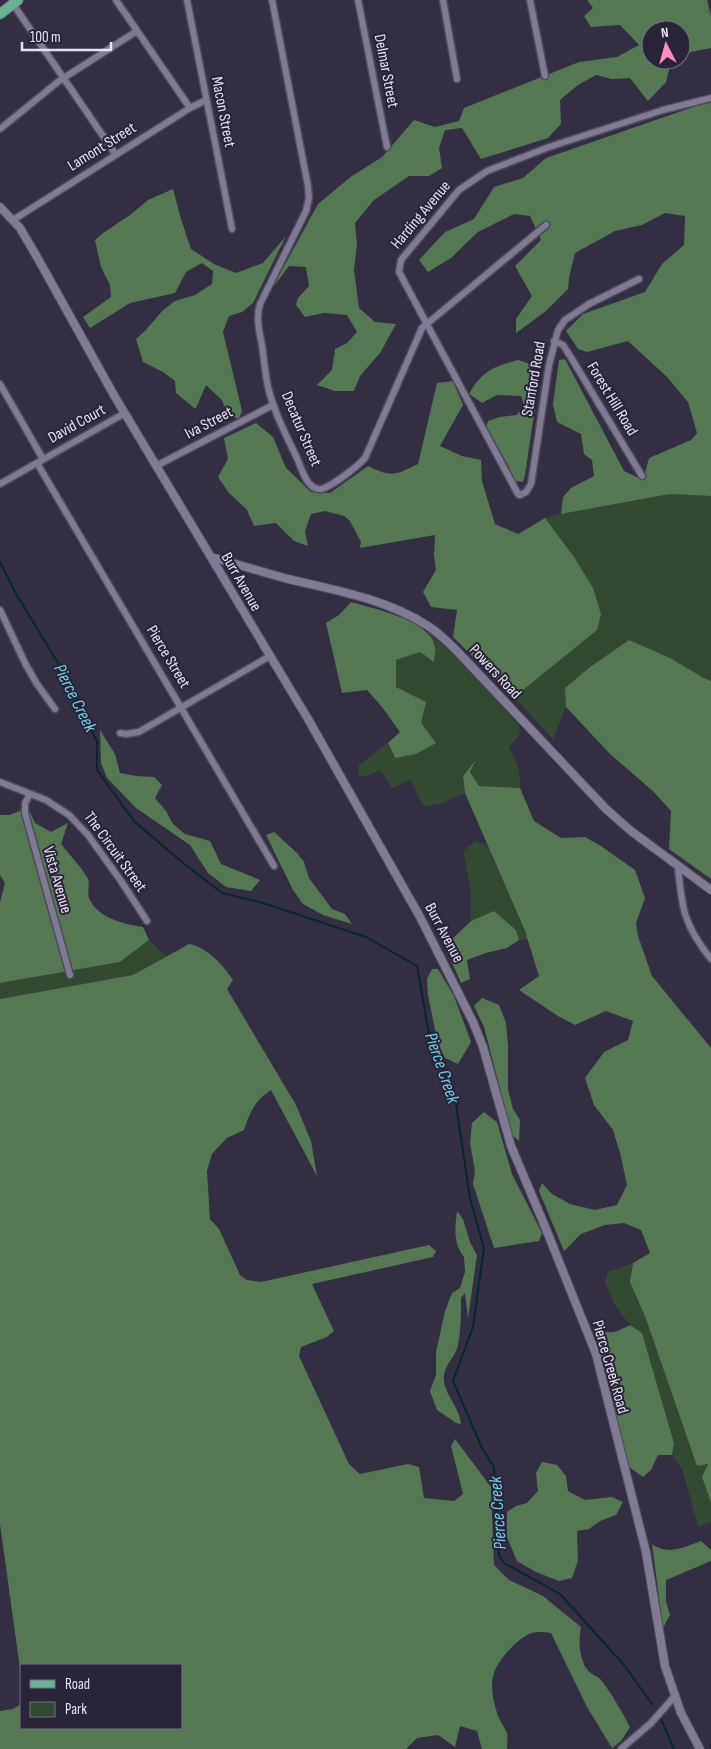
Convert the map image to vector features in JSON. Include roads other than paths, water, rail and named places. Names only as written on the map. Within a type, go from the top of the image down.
[{"type":"main road","points":[[0,14],[16,2]]},
{"type":"street","points":[[116,0],[190,108]]},
{"type":"street","name":"Macon Street","points":[[187,0],[232,229]]},
{"type":"street","name":"Decatur Street","points":[[272,0],[309,198],[306,211],[260,304],[258,312],[268,388],[273,405],[310,484],[317,489],[326,487],[358,466],[365,458],[422,328],[546,225]]},
{"type":"street","name":"Delmar Street","points":[[358,0],[387,147]]},
{"type":"street","points":[[443,0],[456,79]]},
{"type":"street","points":[[530,0],[544,76]]},
{"type":"street","points":[[16,2],[63,78],[116,155]]},
{"type":"street","points":[[0,130],[63,78],[137,31]]},
{"type":"street","name":"Harding Avenue","points":[[520,495],[515,491],[428,323],[399,272],[399,267],[405,254],[459,190],[500,165],[663,110],[711,98]]},
{"type":"street","name":"Lamont Street","points":[[12,220],[190,108],[206,100]]},
{"type":"street","name":"Burr Avenue","points":[[0,207],[20,228],[125,413],[362,814],[451,976]]},
{"type":"street","name":"Stanford Road","points":[[520,495],[526,492],[531,484],[554,341],[558,330],[565,320],[589,304],[639,279]]},
{"type":"street","name":"Forest Hill Road","points":[[554,341],[563,345],[642,476]]},
{"type":"street","name":"Pierce Street","points":[[0,384],[40,461],[274,866]]},
{"type":"street","name":"Iva Street","points":[[156,466],[273,405]]},
{"type":"street","name":"David Court","points":[[0,484],[125,413]]},
{"type":"street","name":"Powers Road","points":[[211,557],[363,598],[397,610],[428,626],[457,651],[606,809],[631,831],[711,890]]},
{"type":"street","points":[[0,610],[36,684],[55,709]]},
{"type":"street","points":[[120,733],[139,732],[270,656]]},
{"type":"street","name":"The Circuit Street","points":[[0,782],[59,807],[78,823],[121,881],[146,921]]},
{"type":"street","name":"Vista Avenue","points":[[30,794],[25,803],[25,814],[70,975]]},
{"type":"street","points":[[678,867],[686,921],[698,944],[711,960]]},
{"type":"street","name":"Pierce Creek Road","points":[[451,976],[478,1034],[511,1146],[596,1354],[642,1533],[662,1652],[675,1696],[687,1726],[700,1749]]},
{"type":"street","points":[[621,1749],[651,1723],[675,1696]]},
{"type":"waterway","name":"Pierce Creek","points":[[0,562],[15,592],[61,668],[97,742],[97,770],[134,821],[222,893],[263,903],[366,937],[417,966],[431,1046],[455,1097],[470,1198],[484,1248],[473,1327],[453,1381],[482,1448],[494,1467],[499,1556],[504,1563],[560,1594],[624,1665],[652,1704]]},
{"type":"waterway","name":"Pierce Creek","points":[[661,1719],[674,1749]]}]
